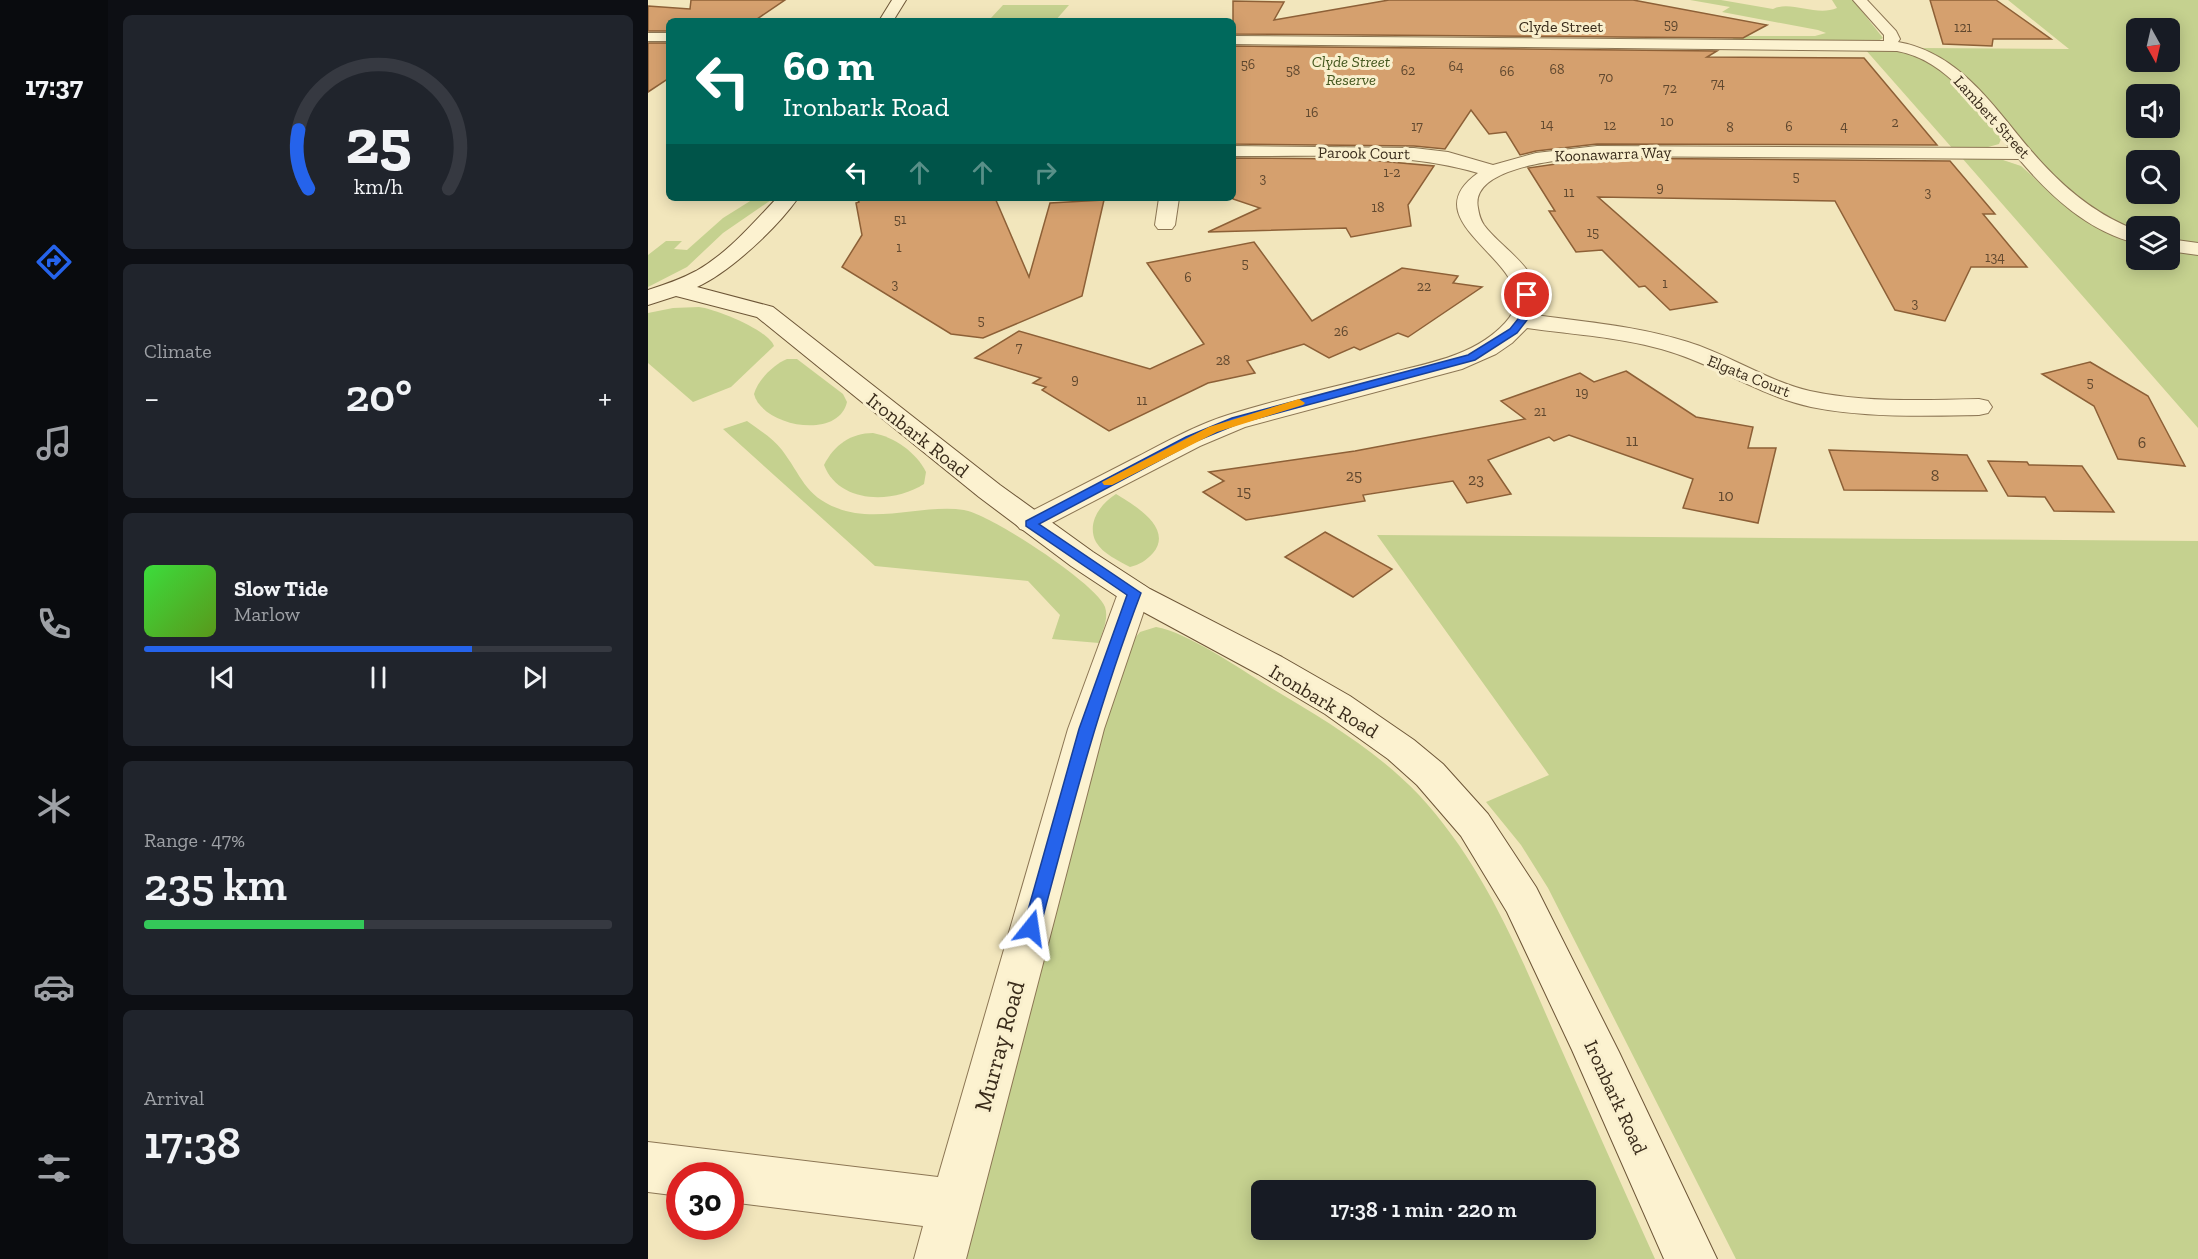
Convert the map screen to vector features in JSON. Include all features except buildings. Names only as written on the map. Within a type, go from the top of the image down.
[{"type":"street","points":[[888,18],[899,0]]},
{"type":"street","points":[[1860,0],[1891,34],[1893,39],[1888,46]]},
{"type":"street","points":[[648,37],[666,37]]},
{"type":"street","name":"Clyde Street","points":[[1236,40],[1888,46]]},
{"type":"street","name":"Lambert Street","points":[[1888,46],[1919,53],[1955,75],[1998,121],[2024,154],[2074,205],[2100,222],[2126,233]]},
{"type":"street","name":"Parook Court","points":[[1236,151],[1414,153],[1448,158],[1493,171]]},
{"type":"street","name":"Koonawarra Way","points":[[1523,320],[1527,295],[1523,280],[1509,261],[1477,229],[1466,210],[1469,193],[1474,186],[1493,171],[1529,159],[1597,151],[2024,154]]},
{"type":"street","points":[[648,298],[690,281],[730,256],[785,201]]},
{"type":"street","points":[[1165,225],[1169,201]]},
{"type":"street","points":[[2180,247],[2198,249]]},
{"type":"street","name":"Ironbark Road","points":[[690,281],[762,296],[765,312]]},
{"type":"street","name":"Ironbark Road","points":[[690,281],[735,306],[765,312],[1030,523],[1134,593],[1347,712],[1411,758],[1455,801],[1499,860],[1523,901],[1691,1259]]},
{"type":"street","points":[[1030,523],[1213,429],[1272,410],[1472,358],[1502,340],[1523,320]]},
{"type":"street","name":"Elgata Court","points":[[1523,320],[1662,342],[1698,354],[1764,385],[1811,399],[1879,407],[1979,407]]},
{"type":"street","name":"Murray Road","points":[[940,1259],[1086,729],[1134,593]]},
{"type":"street","points":[[648,1167],[666,1169]]},
{"type":"street","points":[[744,1179],[955,1204]]},
{"type":"green space","points":[[1690,0],[1721,0],[1773,9],[1788,6],[1821,11],[1837,8],[1832,0],[1853,0],[1883,38],[1878,41],[1736,42],[1731,36],[1815,36],[1826,33],[1722,12],[1730,7]]},
{"type":"green space","points":[[2008,0],[2198,0],[2198,244],[2180,241],[2180,216],[2126,216],[2126,226],[2079,198],[2047,169],[1967,78],[1946,61],[1921,48],[2069,49]]},
{"type":"green space","points":[[1003,5],[1069,5],[1058,18],[991,18]]},
{"type":"green space","points":[[1864,48],[1890,49],[1920,57],[1946,74],[1998,133],[2001,139],[1999,144],[1981,149],[1953,149]]},
{"type":"green space","points":[[1962,158],[2003,160],[2021,166],[2073,212],[2099,229],[2126,240],[2126,270],[2180,270],[2180,252],[2198,254],[2198,428]]},
{"type":"green space","points":[[750,201],[770,201],[723,233],[687,267],[648,287],[648,255],[666,241],[682,241],[674,249],[687,250],[723,218]]},
{"type":"green space","points":[[699,307],[729,316],[752,327],[762,333],[774,346],[731,387],[693,402],[648,363],[648,313],[673,308]]},
{"type":"green space","points":[[787,359],[797,359],[843,394],[847,402],[841,414],[830,422],[800,425],[771,414],[760,405],[754,394],[759,383],[772,369]]},
{"type":"green space","points":[[747,421],[766,434],[778,446],[811,491],[826,503],[837,508],[868,514],[933,509],[964,510],[977,514],[1018,536],[1064,567],[1098,596],[1105,607],[1106,616],[1099,643],[1052,639],[1060,615],[1028,581],[875,566],[723,429]]},
{"type":"green space","points":[[873,433],[904,446],[916,458],[926,472],[924,484],[897,495],[868,497],[842,487],[831,478],[824,465],[838,446],[857,435]]},
{"type":"green space","points":[[1116,494],[1149,518],[1159,535],[1158,544],[1153,553],[1143,562],[1130,567],[1111,557],[1096,542],[1093,535],[1094,521],[1100,508]]},
{"type":"green space","points":[[1377,535],[2198,541],[2198,1259],[1736,1259],[1548,888],[1521,845],[1486,802],[1549,775]]},
{"type":"green space","points":[[1156,627],[1183,636],[1213,652],[1367,749],[1419,795],[1442,822],[1480,879],[1513,940],[1655,1259],[964,1259],[1099,740],[1135,638],[1140,632]]},
{"type":"slow traffic","points":[[1108,482],[1213,429],[1299,403]]},
{"type":"route","points":[[1031,928],[1086,729],[1134,593],[1030,523],[1213,429],[1272,410],[1472,358],[1502,340],[1523,320],[1527,308],[1527,295]]},
{"type":"park label","name":"Clyde Street Reserve","points":[[1351,70]]}]
